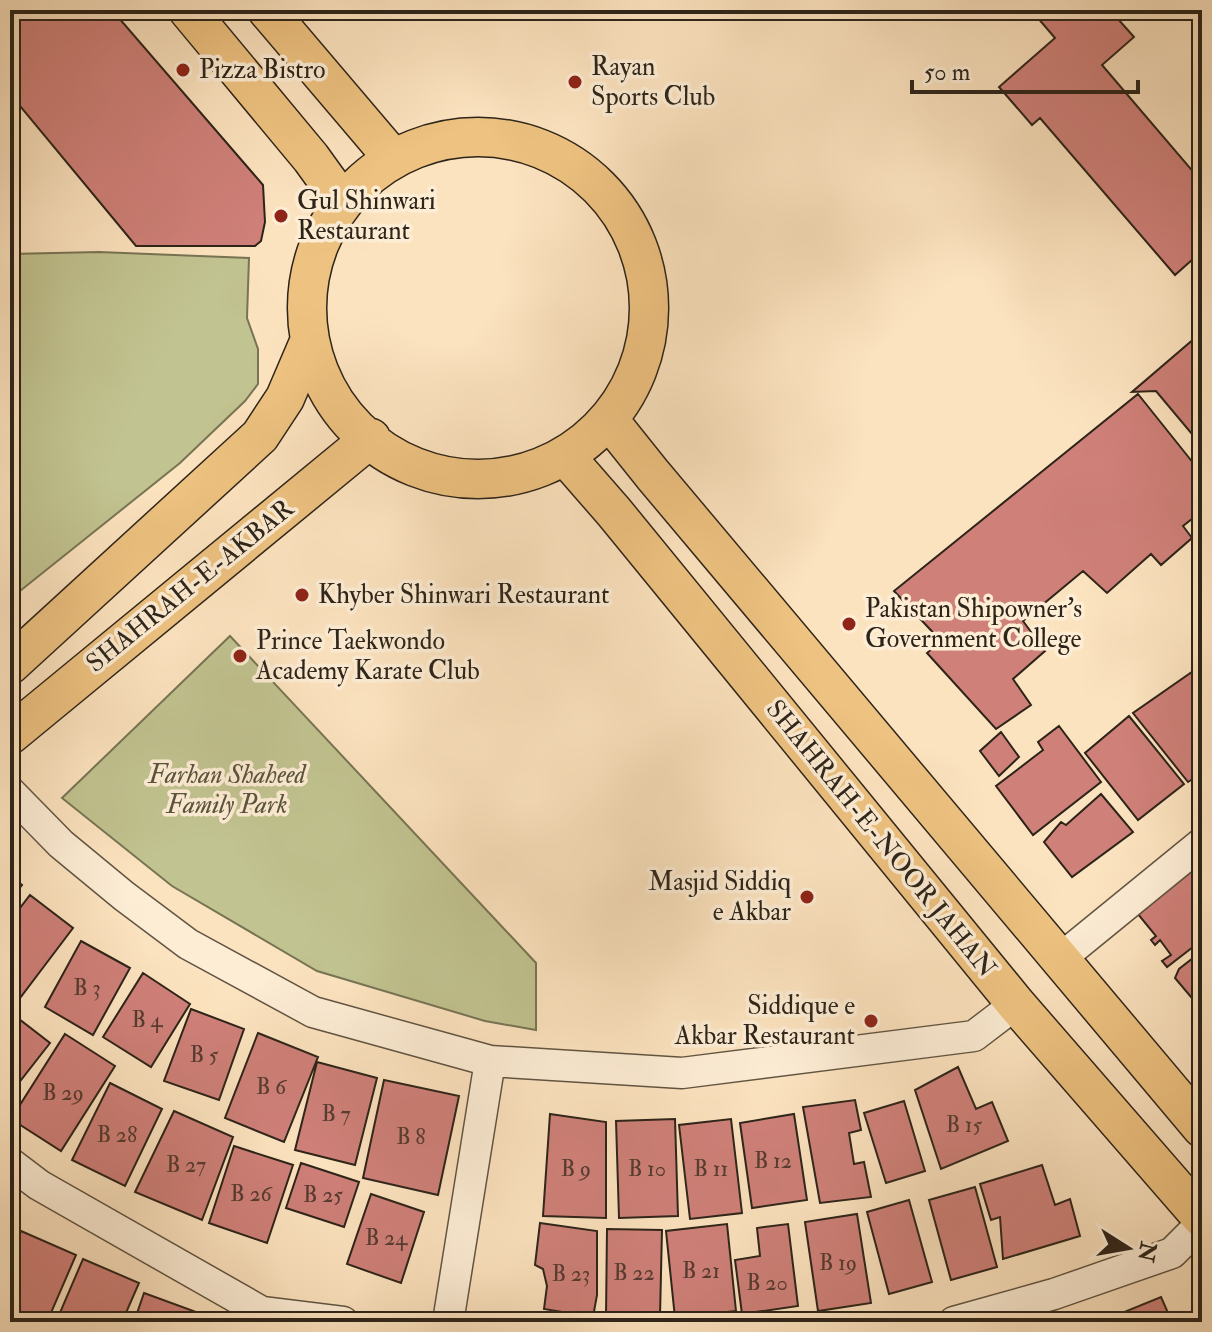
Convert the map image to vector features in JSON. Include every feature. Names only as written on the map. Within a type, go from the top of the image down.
[{"type":"main road","points":[[188,10],[311,158],[342,201]]},
{"type":"main road","points":[[267,10],[392,157]]},
{"type":"main road","points":[[478,133],[521,141],[541,148],[581,171],[614,203],[637,244],[648,289],[647,336],[634,380],[609,420],[566,457],[530,473],[492,481],[454,480],[417,470],[348,423],[324,385],[309,342],[308,284],[342,201],[375,169],[423,139],[478,133]]},
{"type":"main road","points":[[10,665],[260,436],[285,398],[309,342]]},
{"type":"main road","points":[[609,420],[1202,1128]]},
{"type":"main road","name":"SHAHRAH-E-AKBAR","points":[[10,735],[371,438]]},
{"type":"main road","name":"SHAHRAH-E-NOOR JAHAN","points":[[566,457],[1016,1004],[1202,1220]]},
{"type":"street","points":[[10,792],[61,844],[188,944],[313,1012],[490,1061],[682,1073],[974,1036],[1016,1004]]},
{"type":"street","points":[[1061,958],[1202,843]]},
{"type":"street","points":[[448,1322],[490,1061]]},
{"type":"street","points":[[10,1163],[39,1185],[262,1312],[343,1322]]},
{"type":"street","points":[[954,1322],[1054,1294],[1172,1253],[1202,1220]]},
{"type":"green space","points":[[99,252],[249,258],[247,318],[258,349],[258,384],[245,401],[180,463],[10,599],[10,254]]},
{"type":"green space","name":"Farhan Shaheed Family Park","points":[[230,636],[536,963],[536,1030],[485,1021],[317,971],[172,886],[62,798]]},
{"type":"building","points":[[10,10],[112,10],[263,185],[265,222],[261,241],[255,246],[136,246],[10,94]]},
{"type":"building","points":[[1031,10],[1110,10],[1134,37],[1102,65],[1202,182],[1202,251],[1175,275],[1040,118],[1032,125],[999,87],[1055,38]]},
{"type":"building","points":[[1202,332],[1202,446],[1156,391],[1132,392]]},
{"type":"building","points":[[1138,394],[1202,474],[1202,511],[1183,526],[1192,538],[1161,565],[1151,554],[1107,593],[1083,571],[1023,621],[1045,651],[1013,679],[1031,705],[996,729],[927,653],[941,641],[894,591]]},
{"type":"building","points":[[1202,665],[1202,773],[1188,782],[1133,713]]},
{"type":"building","points":[[1129,716],[1184,784],[1138,820],[1085,753]]},
{"type":"building","points":[[1059,726],[1101,782],[1033,835],[996,786],[1043,750],[1038,742]]},
{"type":"building","points":[[1001,732],[1019,757],[999,776],[980,751]]},
{"type":"building","points":[[1101,794],[1133,832],[1072,877],[1044,842],[1061,822],[1066,825]]},
{"type":"building","points":[[1202,862],[1202,947],[1196,952],[1193,947],[1167,967],[1162,961],[1171,955],[1160,940],[1155,945],[1151,940],[1156,936],[1137,913]]},
{"type":"building","points":[[10,876],[22,885],[10,901]]},
{"type":"building","points":[[30,895],[73,928],[17,1002],[10,996],[10,921]]},
{"type":"building","points":[[81,941],[130,968],[93,1035],[45,1007]]},
{"type":"building","points":[[1202,951],[1202,1010],[1175,978],[1179,969]]},
{"type":"building","points":[[143,973],[190,1004],[151,1067],[103,1037]]},
{"type":"building","points":[[191,1009],[244,1029],[219,1100],[164,1081]]},
{"type":"building","points":[[10,1012],[50,1043],[10,1094]]},
{"type":"building","points":[[258,1033],[318,1057],[284,1142],[225,1118]]},
{"type":"building","points":[[65,1034],[115,1066],[61,1151],[11,1119]]},
{"type":"building","points":[[317,1062],[377,1078],[355,1165],[295,1150]]},
{"type":"building","points":[[958,1067],[976,1109],[992,1102],[1008,1141],[941,1169],[915,1090]]},
{"type":"building","points":[[384,1080],[459,1096],[438,1195],[363,1178]]},
{"type":"building","points":[[110,1083],[162,1109],[125,1186],[72,1160]]},
{"type":"building","points":[[855,1100],[861,1130],[849,1133],[854,1164],[864,1162],[871,1197],[820,1203],[803,1107]]},
{"type":"building","points":[[904,1101],[925,1171],[886,1183],[864,1113]]},
{"type":"building","points":[[174,1111],[233,1137],[202,1220],[135,1192]]},
{"type":"building","points":[[550,1114],[606,1122],[606,1218],[543,1216]]},
{"type":"building","points":[[794,1114],[807,1200],[752,1208],[740,1123]]},
{"type":"building","points":[[675,1119],[678,1216],[619,1218],[616,1121]]},
{"type":"building","points":[[731,1119],[742,1213],[690,1219],[679,1125]]},
{"type":"building","points":[[234,1146],[293,1165],[267,1243],[209,1223]]},
{"type":"building","points":[[301,1163],[359,1182],[344,1227],[286,1208]]},
{"type":"building","points":[[1042,1165],[1055,1205],[1070,1199],[1080,1236],[1003,1259],[1000,1217],[991,1220],[980,1184]]},
{"type":"building","points":[[975,1187],[997,1267],[951,1280],[929,1200]]},
{"type":"building","points":[[371,1194],[424,1212],[401,1283],[347,1264]]},
{"type":"building","points":[[909,1200],[932,1282],[889,1294],[867,1212]]},
{"type":"building","points":[[857,1214],[871,1303],[818,1311],[805,1222]]},
{"type":"building","points":[[540,1223],[597,1231],[597,1295],[593,1317],[544,1309],[547,1286],[543,1269],[535,1265]]},
{"type":"building","points":[[727,1224],[736,1311],[675,1318],[666,1231]]},
{"type":"building","points":[[788,1224],[798,1306],[742,1314],[735,1260],[760,1256],[757,1228]]},
{"type":"building","points":[[607,1229],[662,1230],[660,1316],[606,1316]]},
{"type":"building","points":[[21,1231],[76,1255],[47,1322],[10,1322],[10,1256]]},
{"type":"building","points":[[83,1259],[139,1283],[122,1322],[56,1322]]},
{"type":"building","points":[[144,1293],[199,1313],[196,1322],[134,1322]]},
{"type":"building","points":[[1161,1297],[1172,1322],[1108,1322],[1107,1319]]},
{"type":"place","name":"Pizza Bistro","points":[[183,70]]},
{"type":"place","name":"Rayan Sports Club","points":[[575,82]]},
{"type":"place","name":"Gul Shinwari Restaurant","points":[[281,216]]},
{"type":"place","name":"Khyber Shinwari Restaurant","points":[[302,595]]},
{"type":"place","name":"Pakistan Shipowner's Government College","points":[[849,624]]},
{"type":"place","name":"Prince Taekwondo Academy Karate Club","points":[[240,656]]},
{"type":"place","name":"Masjid Siddiq e Akbar","points":[[807,897]]},
{"type":"place","name":"Siddique e Akbar Restaurant","points":[[871,1021]]}]
